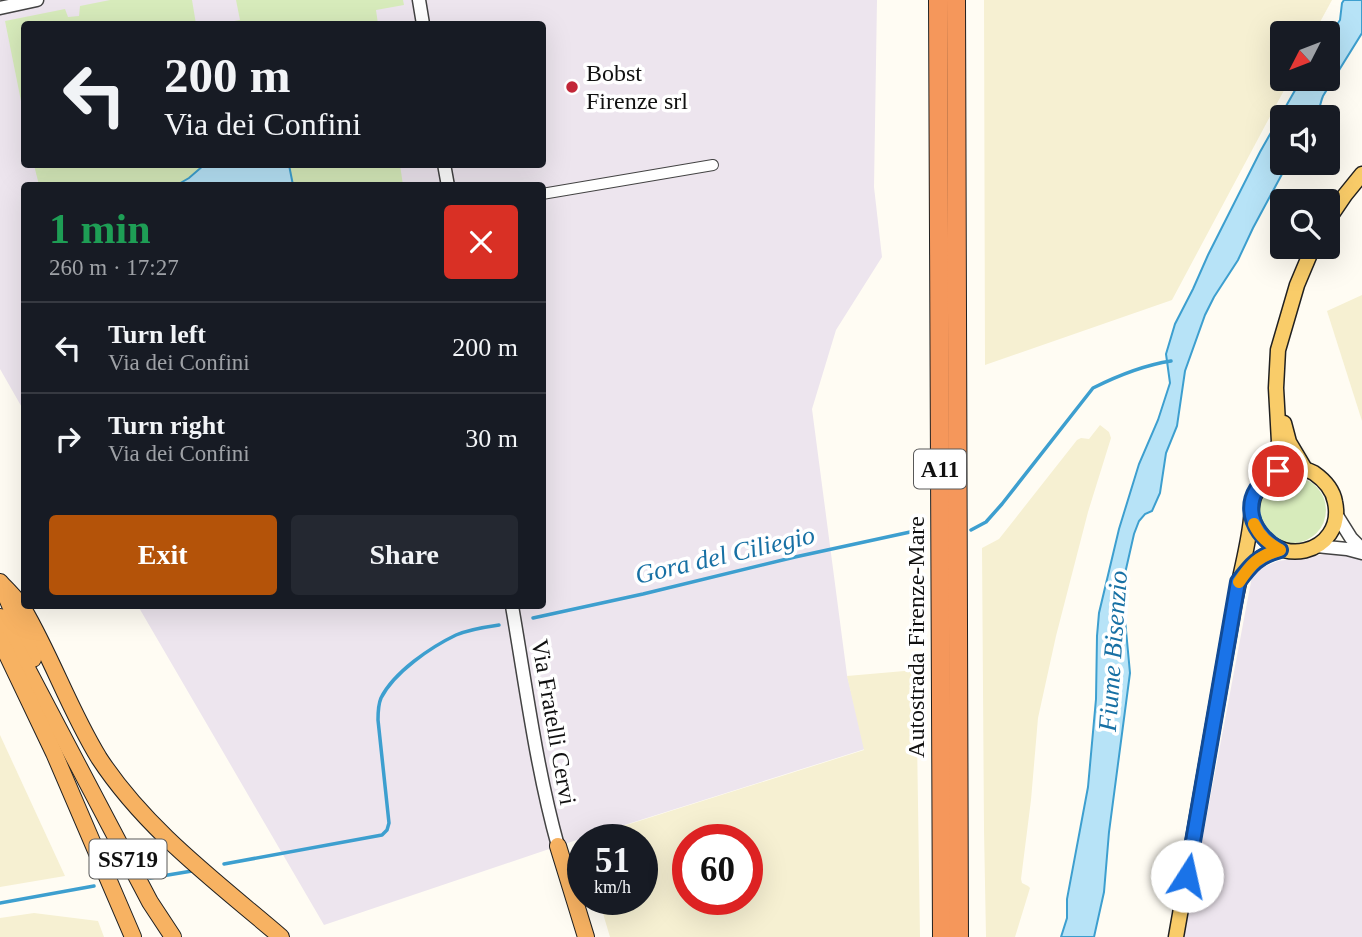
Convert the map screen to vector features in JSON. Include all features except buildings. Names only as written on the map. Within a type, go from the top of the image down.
[{"type":"highway","name":"Autostrada Firenze-Mare","points":[[939,0],[942,937]]},
{"type":"highway","name":"Autostrada Firenze-Mare","points":[[957,0],[959,937]]},
{"type":"highway","name":"SS719","points":[[0,583],[86,779]]},
{"type":"highway","points":[[0,583],[21,606]]},
{"type":"highway","points":[[23,609],[81,726],[100,758],[135,805],[175,846],[281,937]]},
{"type":"highway","name":"SS719","points":[[0,617],[150,902],[173,937]]},
{"type":"highway","points":[[0,640],[54,752],[133,937]]},
{"type":"highway","points":[[558,846],[586,937]]},
{"type":"main road","points":[[1340,202],[1362,174]]},
{"type":"main road","points":[[1270,475],[1279,442],[1276,388],[1278,350],[1308,259]]},
{"type":"main road","points":[[1276,388],[1289,442],[1305,469]]},
{"type":"main road","points":[[1176,937],[1238,582],[1252,517],[1254,496],[1270,475],[1284,469],[1305,469],[1314,473],[1327,485],[1335,501],[1336,514],[1329,533],[1316,546],[1299,552],[1280,550],[1257,559],[1238,582]]},
{"type":"main road","points":[[1252,517],[1259,534],[1280,550]]},
{"type":"street","points":[[0,8],[37,0]]},
{"type":"street","points":[[419,0],[422,21]]},
{"type":"street","points":[[546,193],[713,165]]},
{"type":"street","points":[[1336,514],[1350,538],[1362,551]]},
{"type":"street","points":[[1316,546],[1362,551]]},
{"type":"street","name":"Via Fratelli Cervi","points":[[513,609],[541,777],[558,846]]},
{"type":"shaded area","points":[[0,0],[877,0],[874,187],[882,257],[836,330],[812,409],[847,675],[865,749],[628,824],[567,824],[567,843],[324,925],[140,609],[546,609],[546,182],[21,182],[21,406],[0,369]]},
{"type":"shaded area","points":[[984,0],[1332,0],[1321,21],[1270,21],[1270,91],[1284,91],[1276,105],[1270,105],[1270,116],[1172,300],[985,365]]},
{"type":"shaded area","points":[[1362,295],[1362,421],[1327,311]]},
{"type":"shaded area","points":[[1100,425],[1109,432],[1111,438],[1088,512],[1038,718],[1021,879],[1022,883],[1030,888],[1015,937],[986,937],[982,548],[999,539],[1077,440],[1089,439]]},
{"type":"shaded area","points":[[1362,551],[1362,937],[1184,937],[1253,571],[1278,561]]},
{"type":"shaded area","points":[[916,670],[920,937],[610,937],[603,915],[658,915],[658,824],[630,824],[864,750],[847,676]]},
{"type":"shaded area","points":[[0,735],[65,876],[0,887]]},
{"type":"shaded area","points":[[34,913],[98,921],[104,937],[0,937],[0,918]]},
{"type":"green space","points":[[110,0],[192,0],[196,21],[21,21],[21,101],[5,21],[65,9],[68,17],[79,16],[80,6]]},
{"type":"green space","points":[[236,0],[403,0],[404,5],[376,10],[378,21],[234,21],[240,20]]},
{"type":"green space","points":[[35,168],[400,168],[403,182],[38,182]]},
{"type":"green space","points":[[1293,477],[1306,480],[1316,487],[1323,497],[1326,510],[1323,523],[1316,533],[1306,540],[1293,543],[1280,540],[1270,533],[1263,523],[1260,510],[1263,497],[1270,487],[1280,480]]},
{"type":"water","points":[[1344,0],[1362,0],[1362,33],[1340,69],[1339,21]]},
{"type":"water","points":[[1295,91],[1326,91],[1320,105],[1287,105]]},
{"type":"water","name":"Fiume Bisenzio","points":[[1270,134],[1270,175],[1282,175],[1274,189],[1270,189],[1270,196],[1238,260],[1205,315],[1185,371],[1177,426],[1166,453],[1160,493],[1152,511],[1139,521],[1124,578],[1123,598],[1130,673],[1109,832],[1104,892],[1094,937],[1061,937],[1067,918],[1067,899],[1088,787],[1096,699],[1099,613],[1119,529],[1139,464],[1170,383],[1166,354],[1175,324]]},
{"type":"water","points":[[201,168],[290,168],[292,182],[182,182]]},
{"type":"waterway","name":"Gora del Ciliegio","points":[[971,530],[986,522],[1002,504],[1093,388],[1151,365],[1171,361]]},
{"type":"waterway","name":"Gora del Ciliegio","points":[[533,618],[924,529]]},
{"type":"waterway","name":"Gora del Ciliegio","points":[[224,864],[382,835],[389,823],[378,720],[381,698],[404,670],[436,646],[461,633],[499,625]]},
{"type":"waterway","name":"Gora del Ciliegio","points":[[150,878],[192,871]]},
{"type":"waterway","name":"Gora del Ciliegio","points":[[0,903],[94,886]]},
{"type":"slow traffic","points":[[1239,582],[1257,559],[1280,550],[1265,540],[1254,524]]},
{"type":"place","name":"Bobst Firenze srl","points":[[572,87]]},
{"type":"route","points":[[1187,876],[1238,582],[1257,559],[1280,550],[1259,534],[1251,510],[1254,496],[1261,484],[1278,471]]}]
